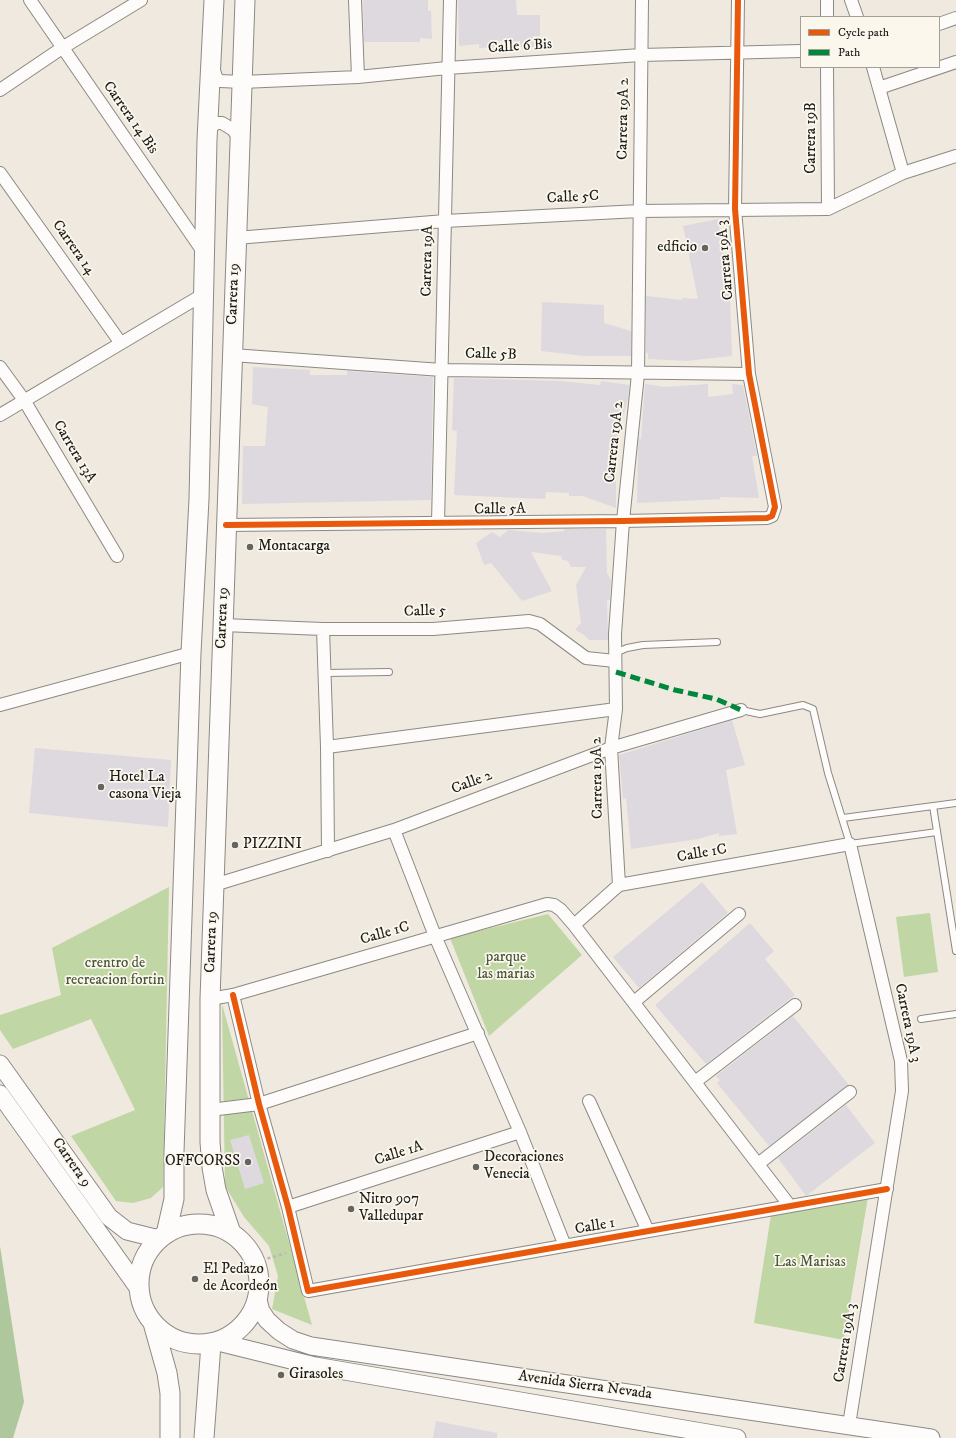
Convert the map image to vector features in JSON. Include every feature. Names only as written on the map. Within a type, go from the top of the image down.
[{"type":"highway","name":"Carrera 19","points":[[163,1236],[174,1199],[174,1144],[191,653],[199,499],[207,140],[212,65],[214,0]]},
{"type":"highway","name":"Carrera 19","points":[[231,1233],[214,1179],[210,1142],[210,999],[245,0]]},
{"type":"highway","points":[[153,1323],[167,1335],[179,1341],[193,1344],[215,1343],[229,1337],[247,1322],[258,1300],[260,1281],[256,1262],[246,1245],[231,1233],[213,1225],[198,1224],[184,1226],[163,1236],[144,1258],[140,1273],[139,1289],[143,1307],[153,1323],[167,1373],[170,1393],[170,1438]]},
{"type":"highway","points":[[204,1438],[215,1343]]},
{"type":"main road","name":"Carrera 9","points":[[0,1064],[109,1217],[127,1231],[163,1236]]},
{"type":"main road","name":"Carrera 9","points":[[0,1094],[139,1289]]},
{"type":"main road","name":"Avenida Sierra Nevada","points":[[258,1300],[261,1311],[276,1328],[293,1340],[311,1346],[931,1438]]},
{"type":"main road","name":"Avenida Sierra Nevada","points":[[215,1343],[315,1366],[674,1432],[737,1438]]},
{"type":"street","name":"Carrera 14 Bis","points":[[30,0],[205,255]]},
{"type":"street","points":[[0,90],[62,48],[141,0]]},
{"type":"street","points":[[355,0],[358,77]]},
{"type":"street","name":"Carrera 19A","points":[[438,523],[447,68],[450,0]]},
{"type":"street","name":"Carrera 19A 2","points":[[619,885],[611,748],[616,709],[615,634],[623,521],[638,374],[642,0]]},
{"type":"street","name":"Carrera 19A 3","points":[[738,0],[735,209],[749,374],[775,506],[772,516]]},
{"type":"street","points":[[827,0],[827,16]]},
{"type":"street","points":[[851,0],[857,16]]},
{"type":"street","points":[[940,24],[956,18]]},
{"type":"street","name":"Calle 6 Bis","points":[[212,65],[220,82],[242,82],[358,77],[447,68],[641,55],[800,51]]},
{"type":"street","points":[[940,67],[956,62]]},
{"type":"street","name":"Carrera 19B","points":[[827,68],[828,209]]},
{"type":"street","points":[[873,68],[903,173]]},
{"type":"street","points":[[879,88],[938,68]]},
{"type":"street","points":[[207,140],[211,127],[217,123],[232,129],[240,138]]},
{"type":"street","name":"Calle 5C","points":[[236,238],[445,221],[639,211],[828,209],[903,173],[956,156]]},
{"type":"street","name":"Carrera 14","points":[[0,173],[120,342]]},
{"type":"street","points":[[0,415],[120,342],[204,294]]},
{"type":"street","name":"Calle 5B","points":[[232,355],[442,370],[638,374],[749,374]]},
{"type":"street","name":"Carrera 13A","points":[[0,367],[24,400],[118,556]]},
{"type":"street","name":"Calle 5A","points":[[226,525],[623,521],[767,518],[772,516]]},
{"type":"street","name":"Calle 5","points":[[223,625],[323,629],[433,629],[529,621],[540,624],[586,658],[615,657]]},
{"type":"street","points":[[323,629],[327,747],[328,851]]},
{"type":"street","points":[[0,705],[191,653]]},
{"type":"street","points":[[327,747],[616,709]]},
{"type":"street","name":"Calle 2","points":[[214,885],[394,830],[611,748],[741,710]]},
{"type":"street","points":[[394,830],[435,936],[520,1132],[565,1246]]},
{"type":"street","name":"Carrera 19A 3","points":[[849,1425],[902,1091],[902,1061],[850,844]]},
{"type":"street","name":"Calle 1C","points":[[619,885],[850,844]]},
{"type":"street","points":[[619,885],[574,925],[790,1206]]},
{"type":"street","name":"Calle 1C","points":[[210,999],[233,995],[547,904],[561,910],[574,925]]},
{"type":"street","points":[[634,1002],[739,914]]},
{"type":"street","points":[[233,995],[259,1104],[288,1207],[298,1249]]},
{"type":"street","points":[[695,1082],[795,1005]]},
{"type":"street","points":[[210,1110],[259,1104],[478,1034]]},
{"type":"street","points":[[758,1164],[850,1092]]},
{"type":"street","points":[[589,1101],[648,1231]]},
{"type":"street","name":"Calle 1A","points":[[288,1207],[520,1132]]},
{"type":"street","name":"Calle 1","points":[[298,1249],[308,1291],[887,1189]]},
{"type":"lane","points":[[615,657],[627,648],[643,645],[717,642]]},
{"type":"lane","points":[[325,673],[389,672]]},
{"type":"lane","name":"Carrera 19A 3","points":[[741,710],[760,714],[803,705],[809,706],[813,709],[828,772],[850,844]]},
{"type":"lane","points":[[843,818],[956,803]]},
{"type":"lane","points":[[933,806],[954,921],[956,952]]},
{"type":"lane","points":[[850,844],[937,832]]},
{"type":"lane","points":[[921,1019],[956,1014]]},
{"type":"path","points":[[256,1262],[298,1249]]},
{"type":"green space","name":"crentro de recreacion fortin","points":[[169,887],[163,1187],[151,1198],[133,1203],[116,1201],[71,1136],[135,1110],[91,1019],[13,1049],[0,1030],[0,1015],[61,995],[52,948]]},
{"type":"green space","points":[[930,913],[938,972],[904,977],[896,917]]},
{"type":"green space","name":"parque las marias","points":[[548,914],[582,955],[489,1036],[450,938]]},
{"type":"green space","points":[[222,1004],[312,1325],[272,1309],[278,1276],[269,1246],[244,1217],[225,1186]]},
{"type":"green space","name":"Las Marisas","points":[[868,1197],[844,1340],[754,1323],[771,1215]]},
{"type":"green space","points":[[0,1246],[24,1402],[13,1438],[0,1438]]},
{"type":"building","points":[[363,0],[428,0],[428,11],[431,11],[432,39],[420,38],[420,42],[364,42]]},
{"type":"building","points":[[458,0],[516,0],[517,15],[540,15],[540,36],[533,36],[534,47],[520,47],[520,41],[498,41],[499,47],[479,48],[479,44],[459,46]]},
{"type":"building","points":[[718,219],[730,297],[732,356],[686,361],[648,359],[648,353],[646,353],[646,296],[682,300],[682,298],[698,299],[683,226]]},
{"type":"building","points":[[542,302],[604,305],[604,323],[631,331],[631,356],[584,356],[541,351]]},
{"type":"building","points":[[253,367],[310,370],[310,375],[347,375],[347,371],[433,377],[431,500],[242,504],[243,446],[265,446],[268,407],[252,404]]},
{"type":"building","points":[[454,378],[561,381],[600,385],[601,381],[629,385],[628,398],[616,443],[616,508],[583,496],[569,496],[569,493],[546,492],[545,499],[454,495],[457,431],[452,430]]},
{"type":"building","points":[[645,384],[665,387],[708,384],[708,397],[733,394],[732,384],[743,385],[757,456],[752,456],[759,498],[720,497],[720,499],[637,503],[638,445],[639,439],[641,439]]},
{"type":"building","points":[[564,529],[606,529],[607,573],[611,580],[610,600],[607,600],[608,640],[589,640],[583,634],[575,630],[581,623],[576,585],[586,567],[571,567],[568,561],[561,559],[562,556],[531,552],[552,591],[522,601],[491,563],[484,565],[476,543],[492,532],[500,537],[508,530],[543,533],[564,531]]},
{"type":"building","points":[[732,720],[745,765],[726,770],[737,834],[719,836],[719,833],[698,839],[631,849],[626,798],[623,799],[619,755]]},
{"type":"building","name":"Hotel La casona Vieja","points":[[35,748],[171,760],[168,827],[29,813]]},
{"type":"building","points":[[702,882],[728,913],[639,988],[613,957]]},
{"type":"building","points":[[750,923],[774,951],[765,959],[795,995],[706,1064],[655,1005]]},
{"type":"building","points":[[793,1016],[849,1085],[769,1146],[717,1083],[720,1080],[716,1076]]},
{"type":"building","points":[[846,1105],[875,1143],[806,1196],[778,1158]]},
{"type":"building","points":[[249,1135],[264,1183],[245,1189],[230,1140]]},
{"type":"building","points":[[436,1421],[497,1433],[497,1438],[433,1438]]},
{"type":"marked path","points":[[616,672],[675,690],[716,699],[741,710]]},
{"type":"cycle path","points":[[226,525],[623,521],[767,518],[772,516],[775,507],[749,374],[735,209],[738,0]]},
{"type":"cycle path","points":[[233,995],[259,1104],[288,1207],[308,1291],[887,1189]]},
{"type":"place","name":"edficio","points":[[705,248]]},
{"type":"place","name":"Montacarga","points":[[250,547]]},
{"type":"place","name":"Hotel La casona Vieja","points":[[101,787]]},
{"type":"place","name":"PIZZINI","points":[[235,845]]},
{"type":"place","name":"OFFCORSS","points":[[248,1162]]},
{"type":"place","name":"Decoraciones Venecia","points":[[476,1167]]},
{"type":"place","name":"Nitro 907 Valledupar","points":[[351,1209]]},
{"type":"place","name":"El Pedazo de Acordeón","points":[[195,1279]]},
{"type":"place","name":"Girasoles","points":[[281,1375]]}]
